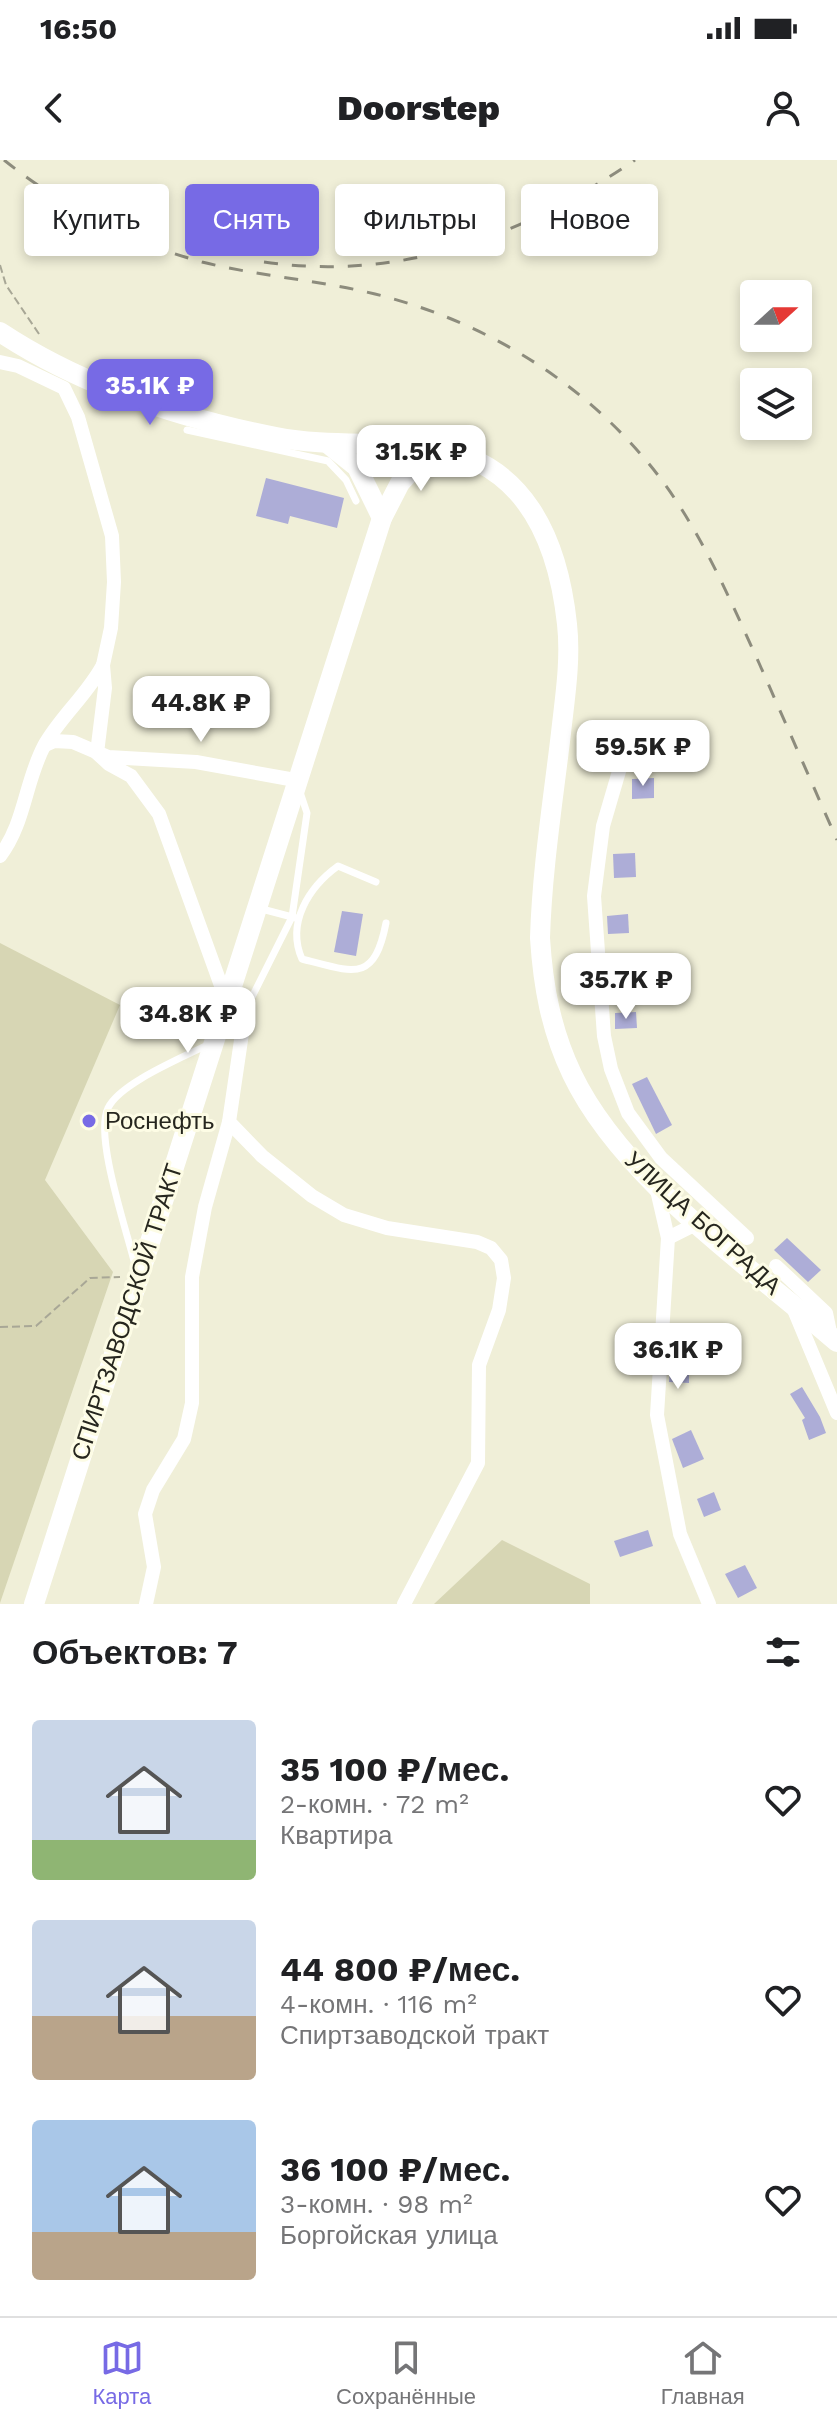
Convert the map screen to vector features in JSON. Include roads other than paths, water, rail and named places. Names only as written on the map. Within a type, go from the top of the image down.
[{"type":"main road","name":"УЛИЦА БОГРАДА","points":[[2,335],[61,367],[152,404],[272,443],[432,448],[473,458],[499,474],[518,491],[540,520],[562,587],[568,628],[568,673],[541,917],[543,982],[549,1012],[572,1074],[607,1131],[655,1183],[834,1340]]},
{"type":"main road","points":[[327,443],[357,467],[382,518]]},
{"type":"main road","name":"СПИРТЗАВОДСКОЙ ТРАКТ","points":[[34,1604],[216,1040],[236,1008],[256,908],[382,518],[400,483],[432,448]]},
{"type":"street","points":[[0,362],[18,366],[64,388],[78,417],[112,536],[114,582],[103,665],[105,688],[97,753]]},
{"type":"street","points":[[0,856],[16,829],[45,745],[89,691],[103,665]]},
{"type":"street","points":[[45,745],[54,741],[73,742],[97,753],[131,776],[159,814],[236,1008],[229,1122],[205,1207],[192,1277],[192,1403],[184,1439],[153,1490],[145,1514],[154,1567],[146,1604]]},
{"type":"street","points":[[97,753],[123,759],[196,762],[295,780]]},
{"type":"street","points":[[622,761],[603,826],[594,896],[604,1036],[611,1069],[632,1119],[661,1158],[747,1238]]},
{"type":"street","points":[[607,1131],[632,1119]]},
{"type":"street","points":[[229,1122],[262,1156],[312,1196],[344,1215],[387,1228],[477,1242],[491,1248],[501,1260],[504,1278],[499,1310],[479,1365],[478,1463],[404,1604]]},
{"type":"street","points":[[655,1183],[668,1238],[657,1415],[680,1534],[709,1604]]},
{"type":"street","points":[[668,1238],[698,1223]]},
{"type":"street","points":[[776,1266],[826,1313],[834,1340]]},
{"type":"street","points":[[790,1301],[837,1413]]},
{"type":"lane","points":[[187,430],[272,443],[328,461],[346,480],[356,501]]},
{"type":"lane","points":[[295,780],[307,813],[295,918],[297,947],[302,959],[350,971],[372,964],[381,949],[386,923]]},
{"type":"lane","points":[[236,1008],[322,878],[338,866],[376,882]]},
{"type":"lane","points":[[256,908],[295,918]]},
{"type":"lane","points":[[138,1276],[102,1139],[108,1108],[126,1089],[216,1040]]},
{"type":"railway","points":[[4,160],[73,208],[175,254],[223,267],[375,294],[451,319],[523,355],[587,401],[644,458],[679,505],[709,556],[837,840]]},
{"type":"railway","points":[[264,262],[315,266],[364,265],[412,259],[459,247],[549,211],[635,160]]},
{"type":"place","name":"Роснефть","points":[[89,1121]]}]
